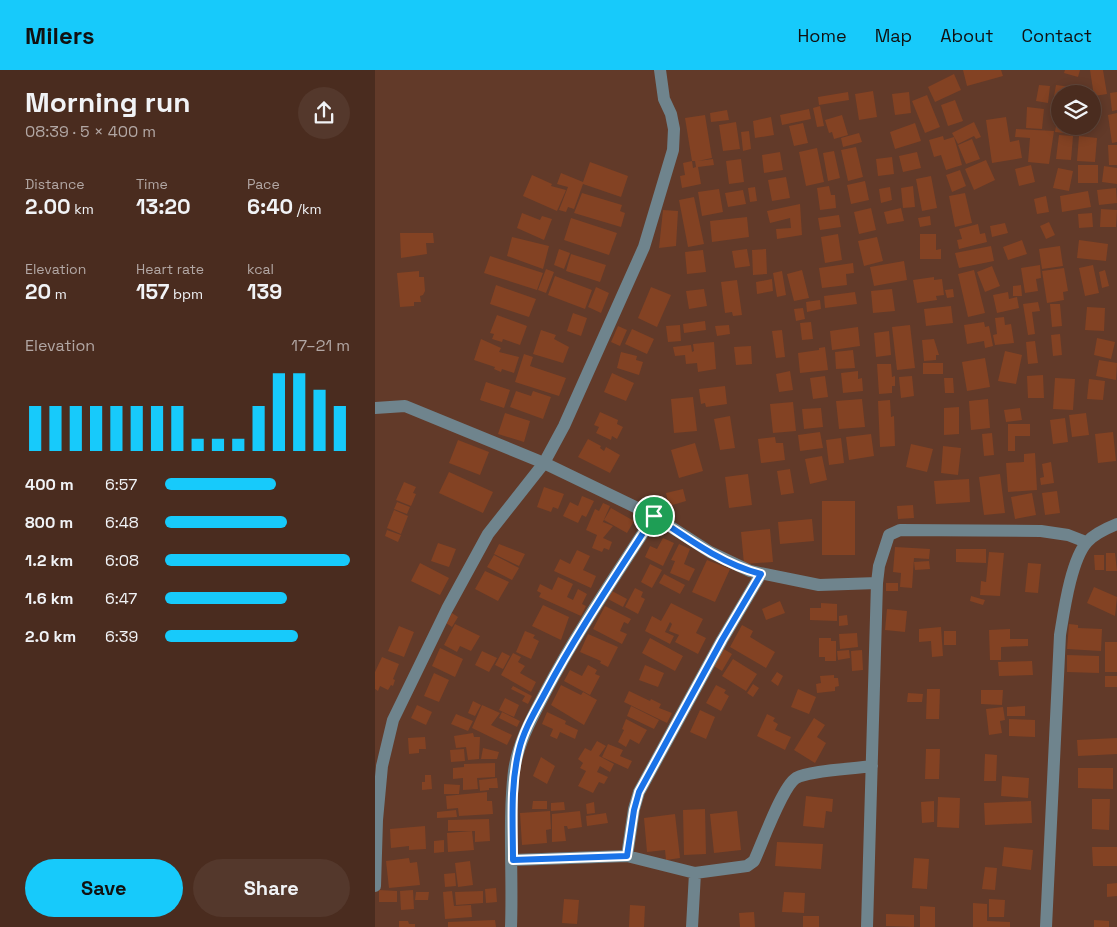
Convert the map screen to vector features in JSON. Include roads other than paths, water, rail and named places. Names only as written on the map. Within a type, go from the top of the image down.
[{"type":"street","points":[[375,886],[377,820],[382,766],[393,720],[447,609],[488,534],[544,463],[564,426],[644,247],[673,150],[674,129],[671,114],[663,94],[661,70]]},
{"type":"street","points":[[375,408],[405,406],[544,463],[654,516],[710,552],[750,571],[819,585],[877,584]]},
{"type":"street","points":[[511,927],[514,780],[522,741],[561,662],[654,516]]},
{"type":"street","points":[[1045,927],[1060,635],[1069,589],[1087,542],[1101,531],[1117,524]]},
{"type":"street","points":[[867,927],[877,584],[879,566],[889,536],[900,530],[1041,531],[1068,535],[1087,542]]},
{"type":"street","points":[[627,856],[634,810],[639,792],[704,671],[761,574]]},
{"type":"street","points":[[513,860],[627,856],[695,872],[747,866],[755,861],[778,806],[792,781],[798,777],[872,766]]},
{"type":"street","points":[[692,927],[695,872]]}]
